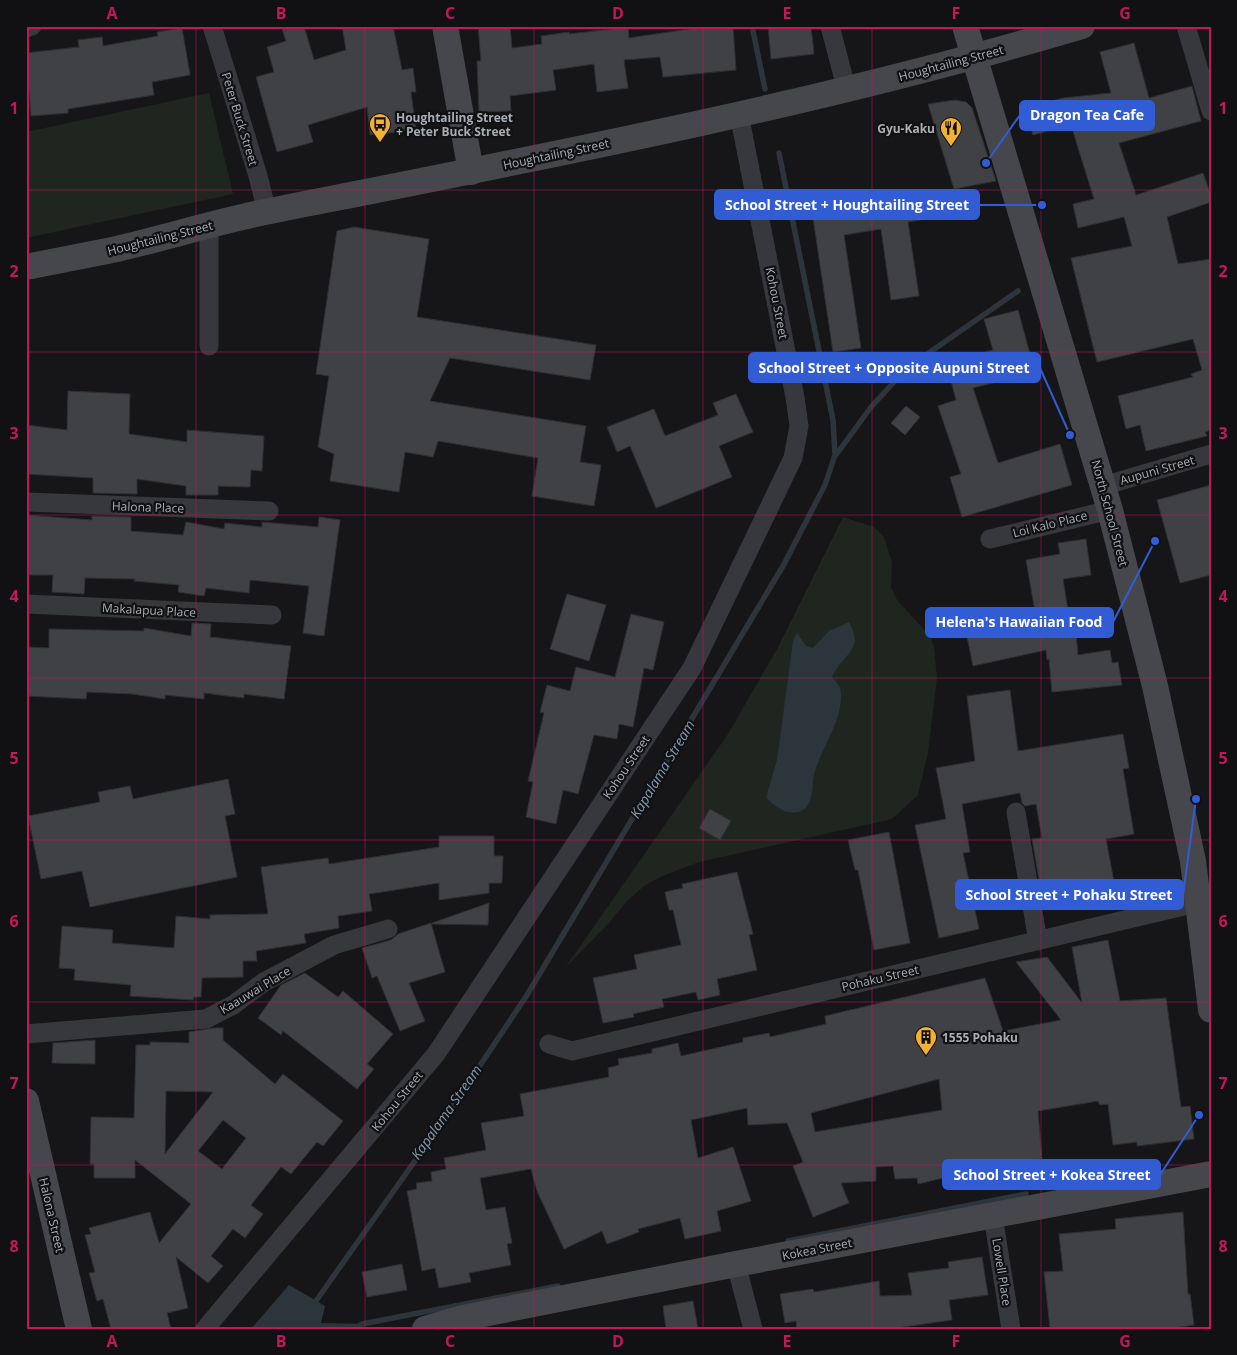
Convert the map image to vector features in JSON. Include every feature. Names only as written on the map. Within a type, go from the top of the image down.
[{"type":"main road","points":[[445,26],[471,172]]},
{"type":"main road","name":"North School Street","points":[[965,26],[1106,498],[1155,686],[1193,861],[1205,900],[1211,1010]]},
{"type":"main road","name":"Houghtailing Street","points":[[26,267],[118,248],[267,212],[471,172],[847,91],[974,58],[1082,26]]},
{"type":"main road","name":"Halona Street","points":[[26,1101],[79,1329]]},
{"type":"main road","name":"Kokea Street","points":[[425,1329],[463,1318],[736,1264],[1211,1174]]},
{"type":"street","points":[[26,28],[32,26]]},
{"type":"street","name":"Peter Buck Street","points":[[212,26],[257,171],[267,212]]},
{"type":"street","points":[[830,26],[847,91]]},
{"type":"street","points":[[1186,26],[1211,111]]},
{"type":"street","name":"Kohou Street","points":[[205,1329],[436,1054],[692,668],[793,458],[799,426],[795,397],[739,114]]},
{"type":"street","points":[[208,346],[209,226]]},
{"type":"street","name":"Aupuni Street","points":[[1106,498],[1211,454]]},
{"type":"street","name":"Loi Kalo Place","points":[[990,539],[1106,498]]},
{"type":"street","name":"Halona Place","points":[[26,502],[269,511]]},
{"type":"street","name":"Makalapua Place","points":[[26,604],[272,615]]},
{"type":"street","points":[[1016,812],[1038,941]]},
{"type":"street","name":"Pohaku Street","points":[[549,1044],[572,1051],[1205,900]]},
{"type":"street","name":"Kaauwai Place","points":[[26,1034],[206,1019],[233,1005],[264,982],[334,945],[388,928]]},
{"type":"street","name":"Lowell Place","points":[[993,1216],[1011,1329]]},
{"type":"street","points":[[736,1264],[753,1329]]},
{"type":"shaded area","points":[[209,93],[233,194],[26,238],[26,132]]},
{"type":"shaded area","points":[[843,517],[874,527],[884,537],[892,562],[891,587],[897,600],[930,636],[934,647],[937,678],[928,753],[918,795],[892,819],[699,862],[660,877],[644,886],[626,902],[608,924],[565,968],[728,734],[777,649]]},
{"type":"shaded area","points":[[849,622],[855,639],[854,646],[832,677],[841,691],[840,704],[835,724],[815,771],[811,798],[807,807],[803,810],[793,813],[787,812],[777,807],[766,797],[777,760],[793,641],[797,633],[806,646],[813,648],[829,631]]},
{"type":"shaded area","points":[[289,1285],[325,1306],[321,1323],[362,1324],[358,1329],[251,1329]]},
{"type":"building","points":[[281,26],[304,26],[314,60],[346,50],[342,26],[393,26],[402,70],[413,68],[416,92],[411,92],[416,130],[370,135],[367,107],[308,125],[313,142],[277,152],[256,77],[274,72],[267,47],[286,41]]},
{"type":"building","points":[[478,26],[510,26],[512,48],[542,44],[541,36],[569,32],[569,34],[628,27],[629,38],[709,26],[733,26],[736,70],[663,77],[660,57],[624,60],[628,88],[597,92],[594,64],[553,70],[556,90],[510,96],[511,111],[479,112],[477,61],[481,61]]},
{"type":"building","points":[[768,26],[811,26],[814,54],[771,59]]},
{"type":"building","points":[[182,28],[190,75],[152,82],[154,95],[68,109],[68,113],[31,116],[26,53],[79,47],[78,40],[102,37],[103,46],[158,36],[157,32]]},
{"type":"building","points":[[1134,43],[1149,98],[1192,86],[1201,121],[1119,143],[1136,195],[1203,173],[1211,195],[1211,202],[1167,217],[1178,264],[1211,259],[1211,430],[1205,432],[1207,436],[1146,451],[1140,425],[1126,429],[1118,396],[1193,377],[1191,374],[1202,370],[1193,339],[1097,362],[1071,258],[1132,246],[1124,217],[1078,228],[1073,204],[1094,199],[1071,125],[1033,135],[1026,108],[1063,98],[1111,93],[1100,52]]},
{"type":"building","points":[[955,100],[966,102],[972,108],[996,181],[954,189],[928,104]]},
{"type":"building","points":[[922,194],[926,219],[908,222],[919,296],[891,300],[881,229],[844,235],[861,348],[833,352],[812,211]]},
{"type":"building","points":[[354,227],[429,239],[417,317],[596,345],[590,380],[450,358],[430,401],[586,426],[580,462],[601,465],[594,506],[532,496],[538,458],[438,441],[433,457],[405,452],[399,492],[330,481],[334,454],[318,447],[329,376],[316,374],[337,231]]},
{"type":"building","points":[[1018,310],[1035,372],[973,388],[998,463],[1060,444],[1072,485],[962,517],[950,477],[961,474],[938,406],[956,400],[946,362],[993,350],[984,319]]},
{"type":"building","points":[[68,391],[130,394],[129,434],[187,442],[187,430],[264,436],[262,471],[251,470],[250,487],[218,486],[218,495],[186,495],[186,486],[137,479],[137,494],[93,493],[93,478],[26,474],[26,425],[67,430]]},
{"type":"building","points":[[736,394],[753,432],[719,446],[732,477],[656,508],[630,446],[617,452],[607,427],[654,409],[665,436],[718,415],[713,403]]},
{"type":"building","points":[[906,406],[920,417],[905,435],[891,423]]},
{"type":"building","points":[[1211,485],[1211,575],[1180,583],[1157,500]]},
{"type":"building","points":[[26,515],[92,520],[92,516],[131,517],[131,531],[183,535],[186,522],[224,529],[225,523],[262,527],[262,522],[318,527],[319,517],[340,520],[324,636],[303,633],[309,586],[250,580],[249,593],[206,588],[204,596],[178,592],[179,585],[134,581],[135,579],[85,578],[84,594],[52,592],[53,575],[26,575]]},
{"type":"building","points":[[1086,539],[1091,575],[1063,579],[1070,623],[1075,623],[1078,655],[1110,650],[1112,663],[1118,662],[1122,685],[1052,692],[1049,659],[1047,660],[1046,650],[973,666],[965,627],[1035,612],[1026,560],[1060,554],[1058,543]]},
{"type":"building","points":[[567,594],[606,605],[589,661],[550,649]]},
{"type":"building","points":[[631,614],[664,622],[653,670],[644,668],[633,727],[619,724],[617,739],[594,735],[578,794],[563,790],[556,824],[526,817],[533,782],[528,781],[544,713],[540,712],[547,685],[570,691],[576,667],[615,677]]},
{"type":"building","points":[[192,623],[211,624],[210,637],[291,646],[284,699],[244,694],[244,698],[204,693],[204,699],[165,695],[165,699],[132,694],[87,692],[86,699],[26,696],[26,647],[49,648],[49,629],[144,631],[144,628],[191,636]]},
{"type":"building","points":[[1010,690],[1018,751],[1123,734],[1129,768],[1123,769],[1134,834],[1106,839],[1117,898],[1080,905],[1075,880],[1040,885],[1032,839],[1042,838],[1036,804],[1025,806],[1022,803],[1020,793],[962,804],[970,852],[963,853],[979,929],[939,938],[915,825],[946,819],[936,768],[975,761],[967,696]]},
{"type":"building","points":[[228,779],[235,814],[225,816],[237,877],[90,907],[82,871],[41,879],[28,816],[100,802],[98,792],[130,786],[133,799]]},
{"type":"building","points":[[710,809],[731,821],[720,840],[699,828]]},
{"type":"building","points":[[889,832],[910,943],[874,950],[858,870],[855,870],[848,840]]},
{"type":"building","points":[[439,836],[494,836],[494,856],[503,856],[502,883],[489,883],[489,893],[439,900],[439,883],[369,894],[372,911],[338,916],[339,928],[304,934],[306,943],[256,951],[257,961],[243,961],[243,977],[202,978],[201,997],[194,997],[193,1000],[130,996],[131,985],[74,980],[75,969],[59,968],[62,926],[113,930],[112,943],[174,948],[176,916],[210,919],[210,915],[268,914],[261,867],[328,858],[329,864],[439,847]]},
{"type":"building","points":[[737,872],[753,934],[749,935],[757,970],[717,979],[720,995],[698,1000],[696,992],[662,999],[664,1007],[633,1014],[634,1017],[603,1023],[593,978],[637,969],[634,955],[681,945],[673,910],[669,910],[665,892],[683,888],[682,884]]},
{"type":"building","points":[[489,903],[488,925],[432,924],[432,923]]},
{"type":"building","points":[[431,923],[445,972],[409,983],[425,1021],[400,1031],[377,976],[372,978],[362,948],[391,940],[398,934]]},
{"type":"building","points":[[1108,940],[1120,1001],[1166,998],[1181,1107],[1190,1106],[1194,1139],[1137,1146],[1137,1142],[1113,1145],[1108,1104],[1100,1105],[1098,1101],[1038,1111],[1042,1159],[996,1163],[996,1165],[918,1184],[917,1178],[895,1179],[893,1166],[876,1167],[876,1181],[841,1183],[849,1203],[813,1217],[793,1166],[803,1162],[787,1123],[748,1125],[747,1108],[691,1120],[698,1158],[733,1147],[751,1201],[717,1211],[721,1231],[685,1239],[680,1218],[638,1229],[639,1232],[607,1244],[602,1231],[564,1249],[537,1191],[531,1169],[480,1178],[486,1210],[505,1207],[512,1243],[507,1244],[511,1265],[469,1273],[471,1282],[439,1288],[435,1268],[422,1271],[407,1191],[417,1189],[416,1183],[432,1181],[431,1172],[446,1169],[444,1158],[486,1150],[481,1123],[524,1116],[520,1094],[609,1077],[608,1068],[619,1065],[618,1059],[652,1053],[652,1049],[678,1043],[681,1056],[743,1042],[743,1038],[769,1033],[770,1037],[826,1024],[825,1016],[985,978],[1003,1031],[1061,1020],[1016,962],[1047,957],[1082,1003],[1072,947]],"holes":[[[939,1079],[942,1110],[815,1132],[811,1113]]]},
{"type":"building","points":[[305,973],[338,997],[343,991],[393,1034],[367,1064],[374,1069],[357,1089],[283,1031],[281,1035],[258,1018],[281,985]]},
{"type":"building","points":[[223,1028],[223,1040],[275,1084],[283,1074],[343,1121],[323,1146],[317,1142],[291,1174],[281,1167],[251,1205],[263,1214],[245,1238],[233,1229],[211,1256],[223,1266],[208,1283],[176,1257],[188,1308],[167,1313],[171,1329],[111,1329],[103,1299],[97,1301],[89,1273],[95,1272],[85,1235],[91,1234],[89,1228],[150,1212],[159,1243],[191,1204],[135,1160],[135,1178],[94,1178],[94,1164],[90,1164],[91,1117],[134,1118],[136,1045],[150,1045],[150,1042],[189,1043],[189,1032]],"holes":[[[166,1091],[213,1092],[165,1154]],[[223,1120],[246,1138],[222,1169],[198,1151]]]},
{"type":"building","points":[[95,1040],[95,1064],[52,1063],[53,1043]]},
{"type":"building","points":[[1183,1212],[1188,1294],[1190,1294],[1194,1325],[1166,1329],[1050,1329],[1044,1272],[1063,1271],[1059,1234],[1116,1229],[1115,1219]]},
{"type":"building","points":[[982,1257],[988,1295],[949,1300],[952,1320],[903,1327],[903,1329],[797,1329],[796,1321],[785,1323],[780,1294],[813,1289],[814,1292],[879,1281],[880,1296],[912,1295],[908,1273],[949,1268],[948,1262]]},
{"type":"building","points":[[402,1264],[407,1290],[367,1297],[362,1272]]},
{"type":"building","points":[[693,1301],[698,1329],[666,1329],[663,1306]]},
{"type":"waterway","name":"Kapalama Stream","points":[[752,26],[765,89]]},
{"type":"waterway","name":"Kapalama Stream","points":[[311,1308],[441,1124],[527,995],[783,566],[825,485],[835,455],[833,420],[779,153]]},
{"type":"waterway","points":[[836,455],[871,407],[907,368],[1018,291]]},
{"type":"waterway","points":[[788,1241],[1026,1194]]},
{"type":"waterway","points":[[355,1329],[362,1324],[558,1286]]},
{"type":"place","name":"Houghtailing Street + Peter Buck Street","points":[[380,143]]},
{"type":"place","name":"Gyu-Kaku","points":[[951,147]]},
{"type":"place","name":"Dragon Tea Cafe","points":[[986,163]]},
{"type":"place","name":"School Street + Houghtailing Street","points":[[1042,205]]},
{"type":"place","name":"School Street + Opposite Aupuni Street","points":[[1070,435]]},
{"type":"place","name":"Helena's Hawaiian Food","points":[[1155,541]]},
{"type":"place","name":"School Street + Pohaku Street","points":[[1196,799]]},
{"type":"place","name":"1555 Pohaku","points":[[926,1056]]},
{"type":"place","name":"School Street + Kokea Street","points":[[1199,1115]]}]
